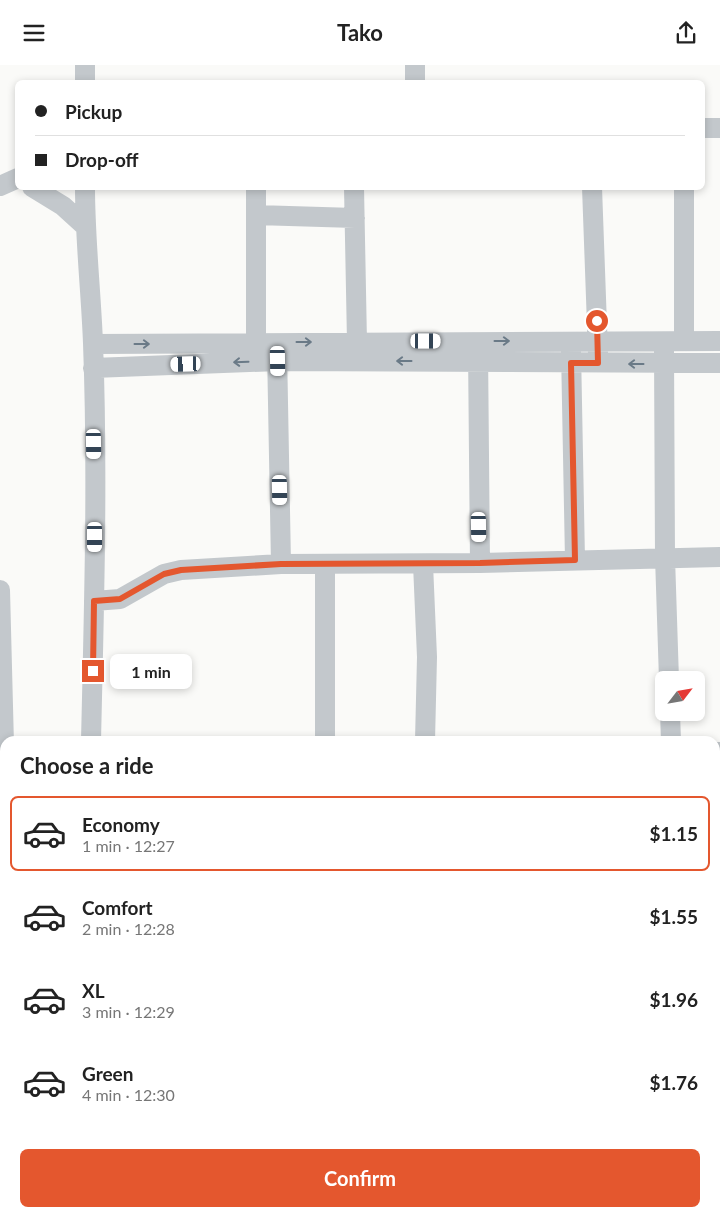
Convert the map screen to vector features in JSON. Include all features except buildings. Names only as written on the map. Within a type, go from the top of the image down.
[{"type":"street","points":[[85,65],[85,80]]},
{"type":"street","points":[[415,65],[415,80]]},
{"type":"street","points":[[705,128],[720,128]]},
{"type":"street","points":[[32,190],[63,206],[85,226]]},
{"type":"street","points":[[85,190],[85,226],[93,344],[94,601],[91,736]]},
{"type":"street","points":[[256,190],[256,343]]},
{"type":"street","points":[[354,190],[357,342]]},
{"type":"street","points":[[592,190],[598,363]]},
{"type":"street","points":[[669,671],[665,557],[665,364],[674,341],[684,190]]},
{"type":"street","points":[[256,215],[354,217]]},
{"type":"street","points":[[571,340],[575,560]]},
{"type":"street","points":[[478,341],[480,563]]},
{"type":"street","points":[[93,368],[278,352],[357,342],[720,341]]},
{"type":"street","points":[[93,344],[256,343],[278,352],[478,361],[720,363]]},
{"type":"street","points":[[278,352],[281,564]]},
{"type":"street","points":[[94,601],[120,599],[171,572],[281,564],[423,564],[720,557]]},
{"type":"street","points":[[423,564],[427,657],[425,736]]},
{"type":"street","points":[[325,565],[325,736]]},
{"type":"street","points":[[0,590],[4,736]]},
{"type":"street","points":[[670,721],[671,736]]},
{"type":"route","points":[[93,671],[94,601],[120,599],[164,574],[171,572],[281,564],[480,563],[575,560],[571,363],[598,363],[597,321]]}]
